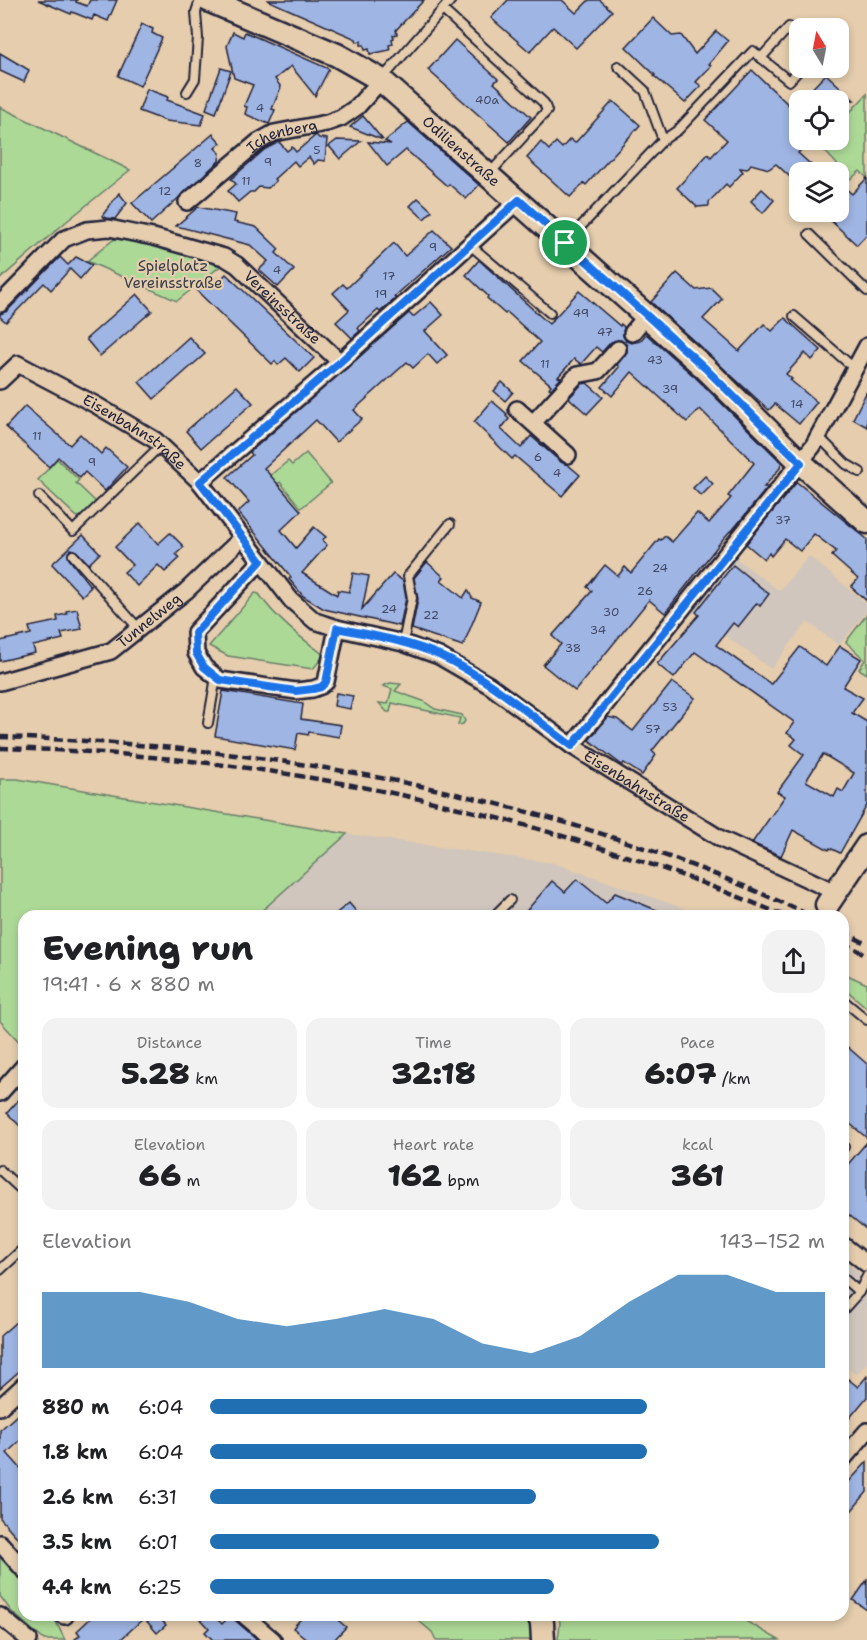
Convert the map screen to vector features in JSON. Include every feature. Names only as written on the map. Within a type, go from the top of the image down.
[{"type":"main road","name":"Odilienstraße","points":[[208,0],[337,56],[381,80],[647,315],[705,368],[801,463],[867,522]]},
{"type":"main road","points":[[831,899],[867,846]]},
{"type":"main road","points":[[541,1621],[543,1640]]},
{"type":"street","name":"Ichenberg","points":[[187,202],[258,142],[280,131],[327,123],[341,118],[357,107],[381,80]]},
{"type":"street","points":[[200,482],[340,362],[519,200]]},
{"type":"street","name":"Vereinsstraße","points":[[0,304],[64,239],[87,231],[109,228],[153,237],[224,257],[237,265],[340,362]]},
{"type":"street","points":[[632,333],[647,315]]},
{"type":"street","points":[[572,746],[801,463],[819,437],[867,347]]},
{"type":"street","points":[[536,420],[577,375],[598,371],[618,349]]},
{"type":"street","name":"Eisenbahnstraße","points":[[0,381],[18,364],[96,405],[160,445],[200,482],[291,600],[315,621],[403,643],[439,656],[468,671],[572,746],[721,839],[831,899]]},
{"type":"street","points":[[517,409],[536,420],[568,455]]},
{"type":"street","name":"Tunnelweg","points":[[0,682],[111,651],[186,591],[243,537]]},
{"type":"street","points":[[261,561],[195,633],[196,653],[204,667],[220,680],[296,691],[321,687],[326,682],[337,628]]},
{"type":"street","points":[[0,1093],[18,1073]]},
{"type":"street","points":[[849,1250],[867,1264]]},
{"type":"street","points":[[0,1407],[18,1390]]},
{"type":"street","points":[[849,1452],[867,1431]]},
{"type":"street","points":[[0,1543],[18,1563]]},
{"type":"street","points":[[0,1616],[30,1640]]},
{"type":"street","points":[[250,1621],[273,1640]]},
{"type":"lane","points":[[187,92],[195,79],[198,38],[196,12],[200,0]]},
{"type":"lane","points":[[381,80],[451,0]]},
{"type":"lane","points":[[444,10],[544,103],[547,111],[489,174]]},
{"type":"lane","points":[[761,58],[789,27]]},
{"type":"lane","points":[[565,243],[663,140],[678,130],[753,51],[789,81],[792,78]]},
{"type":"lane","points":[[618,66],[645,91],[663,140]]},
{"type":"lane","points":[[809,234],[867,291]]},
{"type":"lane","points":[[470,245],[550,314]]},
{"type":"lane","points":[[794,316],[854,369]]},
{"type":"lane","points":[[819,437],[846,464],[860,472]]},
{"type":"lane","points":[[39,496],[73,531],[160,445]]},
{"type":"lane","points":[[403,643],[412,598],[408,576],[450,524]]},
{"type":"lane","points":[[73,555],[139,629]]},
{"type":"lane","points":[[208,723],[216,676]]},
{"type":"lane","points":[[500,910],[510,900]]},
{"type":"lane","points":[[849,1005],[867,1020]]},
{"type":"lane","points":[[0,1170],[18,1186]]},
{"type":"lane","points":[[0,1270],[18,1254]]},
{"type":"lane","points":[[849,1303],[859,1292],[867,1276]]},
{"type":"lane","points":[[849,1283],[859,1292]]},
{"type":"shaded area","points":[[733,556],[779,591],[809,556],[867,604],[867,611],[839,645],[807,622],[771,669],[691,610]]},
{"type":"shaded area","points":[[347,834],[553,863],[689,910],[263,910]]},
{"type":"shaded area","points":[[849,1264],[867,1279],[867,1363],[856,1375],[849,1369]]},
{"type":"green space","points":[[867,94],[867,178],[860,171],[851,179],[849,162],[835,162],[824,150],[849,150],[849,113]]},
{"type":"green space","points":[[0,107],[130,170],[0,279]]},
{"type":"green space","name":"Spielplatz Vereinsstraße","points":[[121,238],[224,263],[177,301],[87,261],[113,240]]},
{"type":"green space","points":[[306,453],[331,483],[301,508],[280,482],[268,492],[261,483],[288,461],[292,465]]},
{"type":"green space","points":[[57,459],[79,480],[76,483],[97,503],[82,518],[76,516],[38,480]]},
{"type":"green space","points":[[255,593],[259,594],[289,627],[324,655],[313,669],[228,656],[209,646]]},
{"type":"green space","points":[[867,614],[867,674],[859,669],[865,660],[846,642]]},
{"type":"green space","points":[[390,683],[401,684],[395,691],[423,701],[435,709],[462,715],[465,721],[458,725],[460,718],[392,703],[390,712],[387,712],[379,703],[388,704],[392,689],[383,686]]},
{"type":"green space","points":[[0,779],[17,779],[347,834],[263,910],[18,910],[18,1040],[0,1021]]},
{"type":"green space","points":[[849,976],[867,984],[867,1008],[849,992]]},
{"type":"green space","points":[[0,1556],[18,1576],[18,1617],[0,1596]]},
{"type":"green space","points":[[22,1621],[55,1621],[65,1640],[44,1640]]},
{"type":"green space","points":[[419,1621],[530,1621],[532,1627],[531,1640],[436,1640],[432,1632]]},
{"type":"green space","points":[[560,1621],[746,1621],[779,1640],[558,1640]]},
{"type":"building","points":[[38,0],[77,0],[76,2],[87,6],[90,0],[117,0],[108,21],[94,15],[92,20],[72,12],[71,14]]},
{"type":"building","points":[[267,0],[424,0],[396,30],[397,34],[393,35],[392,39],[393,44],[389,45],[390,50],[370,54],[369,49],[365,50],[364,45],[361,45],[361,41],[357,42],[356,39]]},
{"type":"building","points":[[508,0],[562,0],[576,13],[589,0],[600,0],[612,11],[576,48],[553,27],[530,52],[491,18]]},
{"type":"building","points":[[653,18],[672,36],[681,35],[695,54],[716,31],[728,41],[709,64],[711,66],[696,82],[701,86],[685,103],[626,47]]},
{"type":"building","points":[[142,24],[153,29],[152,33],[162,38],[140,86],[118,76]]},
{"type":"building","points":[[233,32],[243,37],[245,32],[329,69],[315,96],[291,66],[275,79],[281,87],[269,124],[245,114],[247,107],[244,106],[253,85],[234,78],[227,46]]},
{"type":"building","points":[[455,40],[498,79],[494,83],[531,117],[509,142],[428,70]]},
{"type":"building","points":[[0,53],[29,70],[24,82],[0,71]]},
{"type":"building","points":[[221,68],[231,71],[216,113],[206,109]]},
{"type":"building","points":[[752,70],[789,105],[789,150],[801,150],[798,153],[808,162],[789,162],[789,176],[776,164],[769,169],[751,164],[747,169],[740,168],[743,172],[729,187],[726,184],[709,202],[709,206],[697,207],[677,188],[708,154],[711,157],[727,140],[705,120]]},
{"type":"building","points":[[822,78],[830,78],[843,90],[811,90]]},
{"type":"building","points":[[147,89],[168,97],[167,100],[205,114],[201,125],[166,121],[139,111]]},
{"type":"building","points":[[613,101],[640,125],[586,185],[584,183],[570,197],[527,158],[541,142],[549,150],[556,142],[562,148],[570,139],[575,143]]},
{"type":"building","points":[[363,116],[383,140],[350,127]]},
{"type":"building","points":[[408,122],[479,185],[466,199],[449,184],[447,186],[406,150],[387,166],[368,142],[391,144],[385,141]]},
{"type":"building","points":[[213,134],[221,143],[215,148],[220,153],[219,161],[151,223],[132,203]]},
{"type":"building","points":[[316,135],[327,139],[325,161],[318,160],[314,164],[309,157],[298,166],[294,161],[274,179],[276,181],[268,188],[259,187],[238,202],[228,191],[236,184],[231,179],[264,150],[279,142],[287,151],[292,147],[296,152]]},
{"type":"building","points":[[337,140],[361,141],[340,159],[329,146]]},
{"type":"building","points":[[867,178],[867,234],[857,245],[832,222],[849,222],[849,191],[852,194]]},
{"type":"building","points":[[762,189],[774,200],[763,213],[751,201]]},
{"type":"building","points":[[119,193],[127,203],[115,219],[102,216]]},
{"type":"building","points":[[418,198],[432,211],[424,219],[410,206]]},
{"type":"building","points":[[198,207],[236,214],[234,222],[256,227],[279,249],[276,253],[294,270],[278,287],[259,270],[268,261],[250,245],[176,226]]},
{"type":"building","points":[[434,230],[451,246],[394,297],[396,298],[358,328],[360,331],[352,338],[336,322],[349,310],[333,293],[343,284],[347,288],[394,243],[405,256]]},
{"type":"building","points":[[60,257],[68,265],[76,257],[92,265],[80,279],[70,269],[51,290],[44,283],[6,322],[0,317],[0,314],[7,311]]},
{"type":"building","points":[[479,260],[549,324],[579,291],[624,327],[623,336],[626,341],[631,343],[640,341],[646,334],[696,378],[781,462],[780,468],[764,487],[768,487],[723,539],[665,613],[649,600],[575,691],[543,665],[561,644],[552,636],[592,591],[587,587],[605,565],[618,576],[625,567],[631,573],[659,539],[665,536],[672,542],[697,513],[709,523],[731,498],[728,496],[754,463],[700,409],[687,422],[632,372],[612,396],[602,387],[619,367],[617,365],[627,352],[627,345],[621,340],[611,342],[602,352],[596,347],[581,364],[574,359],[558,377],[561,378],[551,389],[549,388],[551,385],[523,361],[540,342],[507,312],[505,314],[487,298],[488,296],[466,275]]},
{"type":"building","points":[[677,273],[696,290],[711,288],[722,299],[703,319],[739,351],[764,324],[772,331],[785,318],[821,350],[812,360],[805,353],[786,374],[817,402],[799,424],[775,404],[769,410],[651,302]]},
{"type":"building","points":[[226,274],[314,358],[300,372],[286,358],[278,365],[275,361],[272,364],[197,291],[205,283],[209,287]]},
{"type":"building","points":[[137,294],[152,311],[100,356],[86,339]]},
{"type":"building","points":[[431,302],[443,315],[425,331],[447,355],[437,364],[428,354],[413,368],[407,362],[354,410],[362,419],[336,442],[316,420],[264,468],[301,511],[281,530],[296,548],[314,527],[326,537],[322,540],[327,545],[302,573],[337,595],[338,590],[349,592],[353,573],[369,576],[362,609],[393,574],[403,581],[406,598],[400,626],[324,609],[303,596],[289,579],[291,577],[238,512],[249,502],[227,477],[252,455],[250,452],[409,313],[413,317]]},
{"type":"building","points":[[189,337],[205,354],[154,399],[139,382]]},
{"type":"building","points":[[502,382],[513,392],[505,401],[494,391]]},
{"type":"building","points":[[587,383],[603,397],[587,414],[569,398],[582,384]]},
{"type":"building","points":[[237,386],[253,403],[201,448],[186,431]]},
{"type":"building","points":[[867,391],[867,427],[853,419]]},
{"type":"building","points":[[492,401],[507,414],[509,419],[501,429],[521,448],[531,436],[580,475],[562,496],[515,456],[512,459],[474,422]]},
{"type":"building","points":[[25,406],[70,445],[80,434],[101,454],[106,448],[127,467],[105,491],[85,472],[80,478],[58,457],[49,467],[6,427]]},
{"type":"building","points":[[705,476],[713,484],[701,496],[693,488]]},
{"type":"building","points":[[796,483],[867,539],[867,601],[851,587],[858,579],[832,556],[836,551],[814,534],[800,551],[785,539],[771,556],[769,553],[764,559],[746,544]]},
{"type":"building","points":[[140,523],[158,544],[170,533],[184,547],[176,554],[180,558],[165,572],[158,565],[137,586],[124,572],[132,565],[115,547]]},
{"type":"building","points":[[83,535],[100,553],[89,564],[75,550],[71,549],[68,553],[69,559],[91,587],[82,596],[52,564]]},
{"type":"building","points":[[427,562],[444,577],[441,580],[463,598],[468,590],[472,598],[481,602],[463,646],[412,629],[418,599],[414,578]]},
{"type":"building","points":[[733,565],[769,594],[760,606],[757,603],[738,627],[733,623],[716,645],[771,684],[800,647],[826,666],[840,646],[861,659],[843,687],[863,698],[852,713],[867,722],[867,805],[840,853],[830,848],[829,850],[793,830],[781,856],[752,843],[785,796],[777,792],[804,755],[791,745],[796,739],[787,733],[794,722],[695,652],[674,678],[657,664],[699,615],[696,612]],"holes":[[[823,754],[854,773],[843,792],[838,789],[834,797],[806,781]]]},
{"type":"building","points":[[77,609],[82,629],[61,633],[63,639],[33,646],[35,653],[0,661],[0,641],[31,634],[29,627],[58,621],[57,616]]},
{"type":"building","points":[[672,682],[695,698],[652,751],[656,755],[642,775],[624,763],[622,765],[589,740],[608,717],[617,719],[633,731]]},
{"type":"building","points":[[223,691],[303,704],[301,719],[341,725],[339,737],[309,732],[308,735],[298,733],[295,750],[215,736]]},
{"type":"building","points":[[336,693],[353,696],[350,709],[334,706]]},
{"type":"building","points":[[577,879],[606,903],[615,893],[656,910],[527,910],[552,881],[565,892]]},
{"type":"building","points":[[349,903],[355,910],[340,910]]},
{"type":"building","points":[[849,1048],[867,1064],[867,1138],[849,1123]]},
{"type":"building","points":[[18,1101],[18,1124],[7,1113]]},
{"type":"building","points":[[867,1142],[867,1230],[849,1215],[849,1163]]},
{"type":"building","points":[[18,1320],[18,1372],[0,1388],[0,1336]]},
{"type":"building","points":[[867,1376],[867,1397],[849,1419],[849,1380],[858,1387]]},
{"type":"building","points":[[18,1414],[18,1443],[7,1453],[18,1465],[18,1538],[0,1518],[0,1430]]},
{"type":"building","points":[[867,1462],[867,1492],[849,1514],[849,1482]]},
{"type":"building","points":[[867,1580],[867,1610],[853,1600]]},
{"type":"building","points":[[88,1621],[141,1621],[120,1640],[74,1640],[80,1635],[77,1631]]},
{"type":"building","points":[[147,1621],[162,1621],[166,1625],[157,1633]]},
{"type":"building","points":[[203,1621],[219,1621],[222,1624],[225,1621],[236,1621],[258,1640],[213,1640],[205,1632],[209,1628]]},
{"type":"building","points":[[299,1621],[339,1621],[346,1627],[334,1640],[308,1640],[293,1628]]},
{"type":"railway","points":[[0,737],[105,742],[209,752],[313,766],[415,785],[517,809],[616,839],[715,874],[797,910]]},
{"type":"railway","points":[[0,748],[102,753],[202,762],[302,776],[401,795],[498,818],[595,846],[691,879],[770,910]]},
{"type":"railway","points":[[849,935],[867,944]]},
{"type":"railway","points":[[849,946],[867,955]]},
{"type":"route","points":[[519,200],[565,243],[705,368],[801,463],[572,746],[489,685],[439,656],[403,643],[337,628],[326,682],[321,687],[296,691],[220,680],[204,667],[196,653],[195,633],[261,561],[200,482],[340,362],[519,200]]}]
